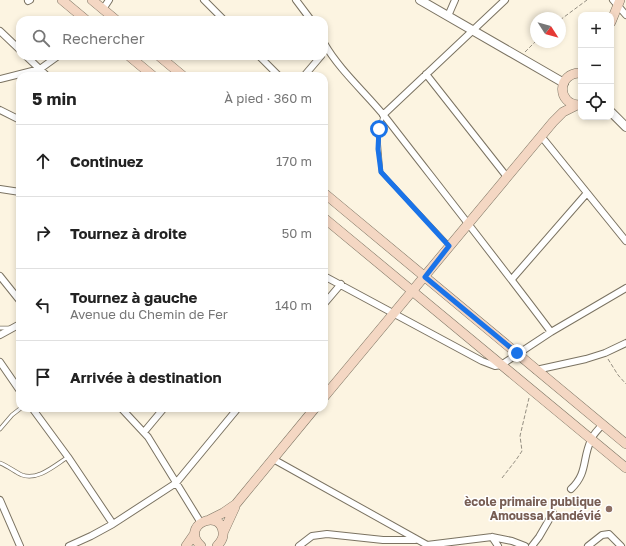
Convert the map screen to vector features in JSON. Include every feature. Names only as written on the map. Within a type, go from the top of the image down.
[{"type":"main road","points":[[62,0],[81,16]]},
{"type":"main road","points":[[92,0],[111,16]]},
{"type":"main road","points":[[614,12],[617,2]]},
{"type":"main road","points":[[134,60],[148,72]]},
{"type":"main road","points":[[164,60],[178,72]]},
{"type":"main road","points":[[578,72],[568,76],[562,89],[564,96],[569,102],[578,105]]},
{"type":"main road","points":[[553,122],[564,96]]},
{"type":"main road","points":[[328,392],[553,122],[563,112],[578,105]]},
{"type":"main road","points":[[328,196],[626,444]]},
{"type":"main road","points":[[328,221],[626,468]]},
{"type":"main road","points":[[217,546],[222,541],[223,533],[236,504],[312,412]]},
{"type":"main road","points":[[201,546],[196,540],[196,528],[205,521],[223,513],[236,504]]},
{"type":"main road","points":[[205,521],[218,523],[222,528],[223,533]]},
{"type":"main road","points":[[186,546],[195,534]]},
{"type":"street","points":[[103,10],[109,0]]},
{"type":"street","points":[[204,0],[220,16]]},
{"type":"street","points":[[296,0],[308,16]]},
{"type":"street","points":[[420,0],[564,83]]},
{"type":"street","points":[[448,16],[455,0]]},
{"type":"street","points":[[383,115],[505,0]]},
{"type":"street","points":[[617,2],[626,15]]},
{"type":"street","points":[[0,31],[16,46]]},
{"type":"street","points":[[328,52],[383,115],[512,279],[551,332]]},
{"type":"street","points":[[30,60],[43,72]]},
{"type":"street","points":[[28,72],[40,69],[52,60]]},
{"type":"street","points":[[264,60],[275,72]]},
{"type":"street","points":[[307,72],[318,60]]},
{"type":"street","points":[[426,74],[507,177]]},
{"type":"street","points":[[0,79],[16,75]]},
{"type":"street","points":[[0,110],[16,118]]},
{"type":"street","points":[[614,115],[626,127]]},
{"type":"street","points":[[541,136],[626,241]]},
{"type":"street","points":[[0,189],[16,191]]},
{"type":"street","points":[[512,279],[587,193]]},
{"type":"street","points":[[0,276],[16,296]]},
{"type":"street","points":[[328,278],[482,361],[495,366],[501,364],[551,332],[626,288]]},
{"type":"street","points":[[328,299],[341,284]]},
{"type":"street","points":[[0,335],[16,326]]},
{"type":"street","points":[[536,370],[586,359],[605,353],[626,343]]},
{"type":"street","points":[[0,362],[16,385]]},
{"type":"street","points":[[35,412],[68,457],[113,524]]},
{"type":"street","points":[[125,412],[144,432],[176,483],[205,521]]},
{"type":"street","points":[[144,432],[161,412]]},
{"type":"street","points":[[69,546],[113,524],[176,483],[235,412]]},
{"type":"street","points":[[571,489],[578,482],[581,476],[591,439],[602,425]]},
{"type":"street","points":[[273,459],[428,545],[492,537],[512,541],[525,546]]},
{"type":"street","points":[[0,500],[20,546]]},
{"type":"street","points":[[532,546],[553,513]]},
{"type":"street","points":[[299,546],[312,536],[327,534],[383,540],[417,540]]},
{"type":"street","points":[[588,546],[602,535],[608,534],[621,546]]},
{"type":"street","points":[[492,537],[498,546]]},
{"type":"lane","points":[[383,115],[378,135],[381,172],[449,246]]},
{"type":"lane","points":[[0,328],[11,328]]},
{"type":"lane","points":[[0,429],[16,412]]},
{"type":"lane","points":[[0,463],[21,474],[33,476],[45,472],[68,457]]},
{"type":"path","points":[[566,16],[587,0]]},
{"type":"path","points":[[520,57],[530,47]]},
{"type":"path","points":[[605,353],[618,375],[626,384]]},
{"type":"path","points":[[502,478],[522,451],[520,436],[531,389]]},
{"type":"place","name":"ècole primaire publique Amoussa Kandévié","points":[[609,509]]},
{"type":"route","points":[[379,129],[378,149],[381,172],[449,246],[425,277],[517,353]]}]
